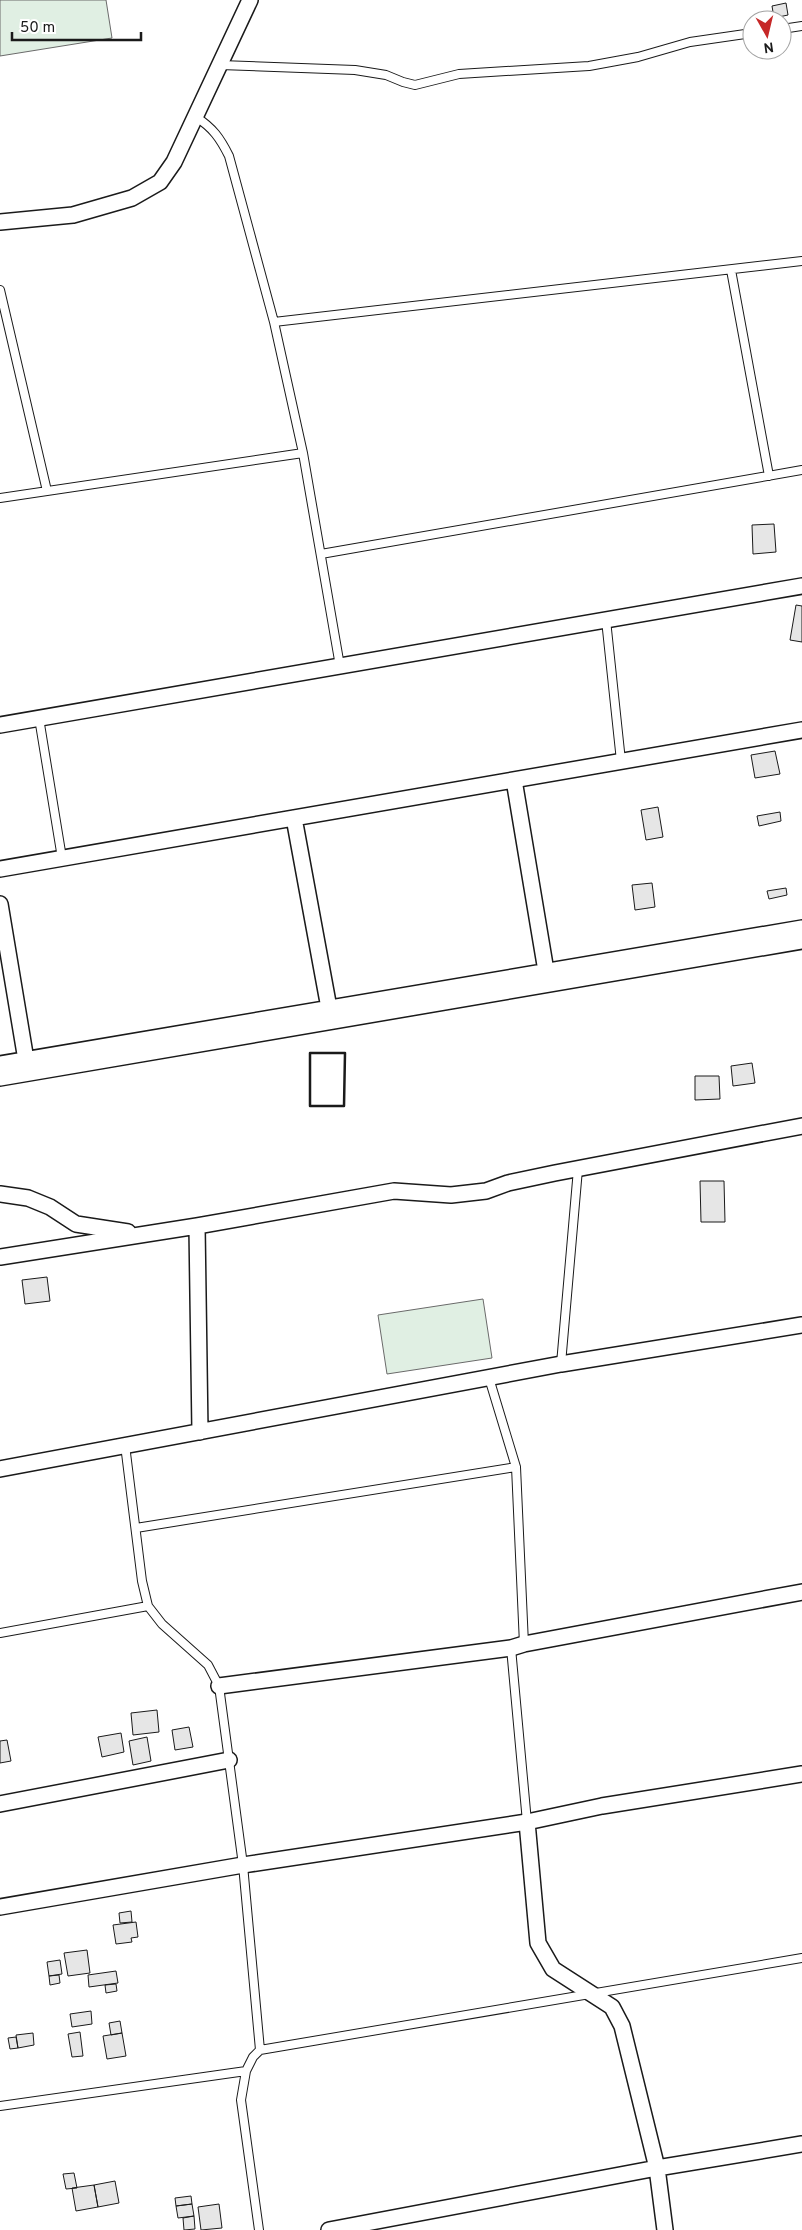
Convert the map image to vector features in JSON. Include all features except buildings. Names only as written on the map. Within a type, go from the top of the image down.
[{"type":"street","points":[[0,222],[73,215],[132,198],[160,182],[174,162],[250,0]]},
{"type":"street","points":[[0,725],[802,586]]},
{"type":"street","points":[[0,869],[802,730]]},
{"type":"street","points":[[514,780],[546,971]]},
{"type":"street","points":[[294,818],[329,1008]]},
{"type":"street","points":[[0,904],[26,1060]]},
{"type":"street","points":[[0,1064],[802,928]]},
{"type":"street","points":[[0,1078],[802,940]]},
{"type":"street","points":[[0,1256],[197,1226],[394,1190],[451,1195],[470,1194],[486,1191],[508,1183],[802,1126]]},
{"type":"street","points":[[0,1194],[28,1198],[50,1207],[76,1224],[144,1234]]},
{"type":"street","points":[[197,1226],[200,1432]]},
{"type":"street","points":[[0,1469],[125,1444],[200,1432],[561,1364],[802,1325]]},
{"type":"street","points":[[219,1686],[518,1646],[802,1592]]},
{"type":"street","points":[[0,1804],[229,1760]]},
{"type":"street","points":[[0,1907],[243,1865],[527,1822],[602,1806],[802,1774]]},
{"type":"street","points":[[527,1822],[538,1943],[553,1969],[612,2007],[622,2026],[657,2168],[665,2230]]},
{"type":"street","points":[[329,2230],[657,2168],[802,2144]]},
{"type":"lane","points":[[220,65],[355,70],[386,75],[403,82],[415,84],[458,74],[589,66],[638,57],[690,42],[742,34]]},
{"type":"lane","points":[[196,116],[210,126],[219,136],[229,156],[274,322],[303,453],[340,666]]},
{"type":"lane","points":[[274,322],[802,261]]},
{"type":"lane","points":[[731,270],[769,476]]},
{"type":"lane","points":[[0,290],[47,491]]},
{"type":"lane","points":[[0,498],[303,453]]},
{"type":"lane","points":[[321,554],[802,470]]},
{"type":"lane","points":[[606,620],[620,761]]},
{"type":"lane","points":[[39,718],[62,858]]},
{"type":"lane","points":[[561,1364],[578,1169]]},
{"type":"lane","points":[[489,1378],[516,1467],[518,1646],[527,1822]]},
{"type":"lane","points":[[125,1444],[142,1581],[148,1606],[162,1624],[208,1666],[219,1686],[243,1865],[260,2050]]},
{"type":"lane","points":[[136,1528],[516,1467]]},
{"type":"lane","points":[[0,1634],[148,1606]]},
{"type":"lane","points":[[259,2230],[240,2100],[246,2071],[253,2057],[260,2050],[802,1958]]},
{"type":"lane","points":[[0,2106],[246,2071]]},
{"type":"green space","points":[[0,0],[106,0],[112,38],[0,56]]},
{"type":"green space","points":[[483,1299],[492,1358],[387,1374],[378,1315]]},
{"type":"wall","points":[[310,1053],[345,1053],[344,1106],[310,1106],[310,1053]]}]
